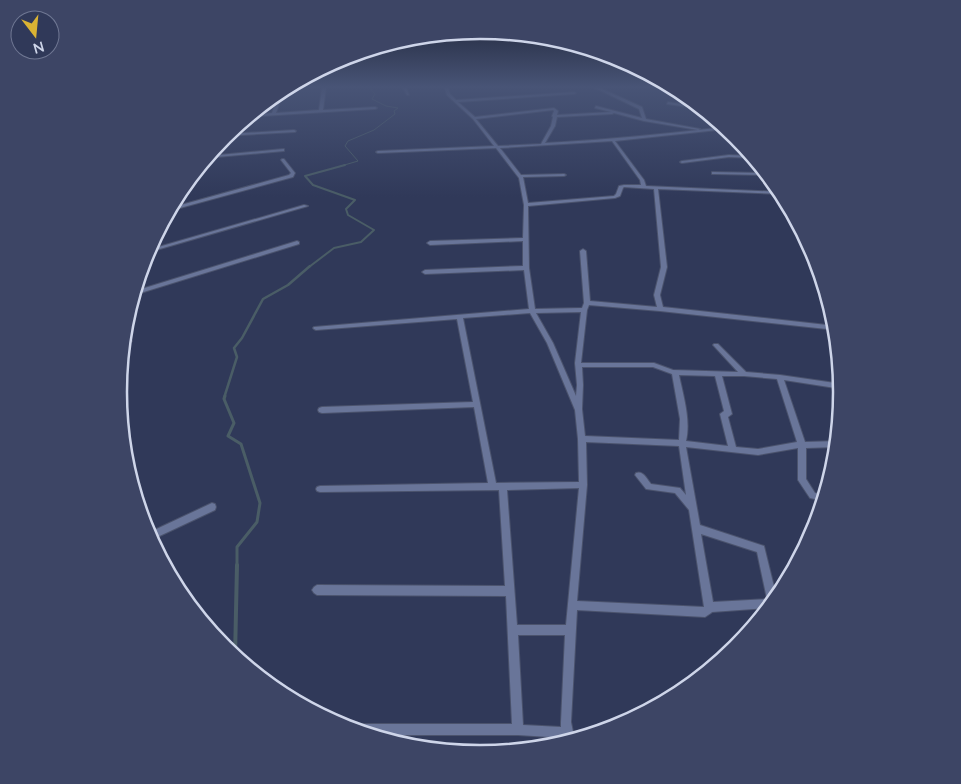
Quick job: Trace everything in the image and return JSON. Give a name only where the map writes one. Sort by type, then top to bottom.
[{"type":"street","points":[[478,124],[520,176],[526,205],[526,268],[532,311],[550,343],[578,409]]},
{"type":"street","points":[[542,145],[553,124]]},
{"type":"street","points":[[666,124],[706,130]]},
{"type":"street","points":[[378,152],[542,145],[716,129]]},
{"type":"street","points":[[239,134],[294,131]]},
{"type":"street","points":[[612,140],[642,180],[644,187]]},
{"type":"street","points":[[218,156],[283,150]]},
{"type":"street","points":[[682,162],[729,156],[744,157]]},
{"type":"street","points":[[180,207],[291,176],[293,173],[283,160]]},
{"type":"street","points":[[714,173],[758,174]]},
{"type":"street","points":[[520,176],[564,175]]},
{"type":"street","points":[[526,205],[615,197],[622,186],[772,193]]},
{"type":"street","points":[[656,187],[664,267],[657,296],[660,309]]},
{"type":"street","points":[[158,249],[306,206]]},
{"type":"street","points":[[430,243],[525,239]]},
{"type":"street","points":[[142,290],[297,243]]},
{"type":"street","points":[[569,734],[566,722],[570,630],[583,485],[582,439],[578,409],[579,365],[586,306],[583,251]]},
{"type":"street","points":[[425,272],[526,268]]},
{"type":"street","points":[[316,328],[460,318],[586,306],[660,309],[828,327]]},
{"type":"street","points":[[460,318],[477,404],[498,486],[514,630],[518,730]]},
{"type":"street","points":[[716,345],[744,374]]},
{"type":"street","points":[[579,365],[654,365],[676,372],[780,377],[834,386]]},
{"type":"street","points":[[572,605],[705,612],[708,610],[682,444],[684,439],[676,372]]},
{"type":"street","points":[[718,374],[728,414],[724,414],[734,449]]},
{"type":"street","points":[[780,377],[802,445],[802,480],[813,496],[818,497]]},
{"type":"street","points":[[322,410],[477,404]]},
{"type":"street","points":[[582,439],[682,444],[758,452],[802,445],[830,444]]},
{"type":"street","points":[[639,475],[649,487],[677,490],[693,509]]},
{"type":"street","points":[[320,489],[583,485]]},
{"type":"street","points":[[157,533],[212,507]]},
{"type":"street","points":[[696,528],[761,549],[771,593]]},
{"type":"street","points":[[317,590],[510,590]]},
{"type":"street","points":[[709,607],[763,604]]},
{"type":"street","points":[[514,630],[570,630]]},
{"type":"street","points":[[375,729],[518,730],[560,736]]},
{"type":"waterway","points":[[341,166],[358,161],[345,146],[348,141],[374,130],[382,124]]},
{"type":"waterway","points":[[309,267],[334,248],[361,242],[374,230],[348,215],[346,209],[355,200],[313,185],[305,176],[345,165]]},
{"type":"waterway","points":[[224,398],[237,357],[234,348],[242,338],[263,299],[288,285],[310,266]]},
{"type":"waterway","points":[[225,396],[224,399],[234,423],[228,436],[241,444],[260,503],[257,522],[237,547],[237,565]]},
{"type":"waterway","points":[[235,646],[237,565]]}]
